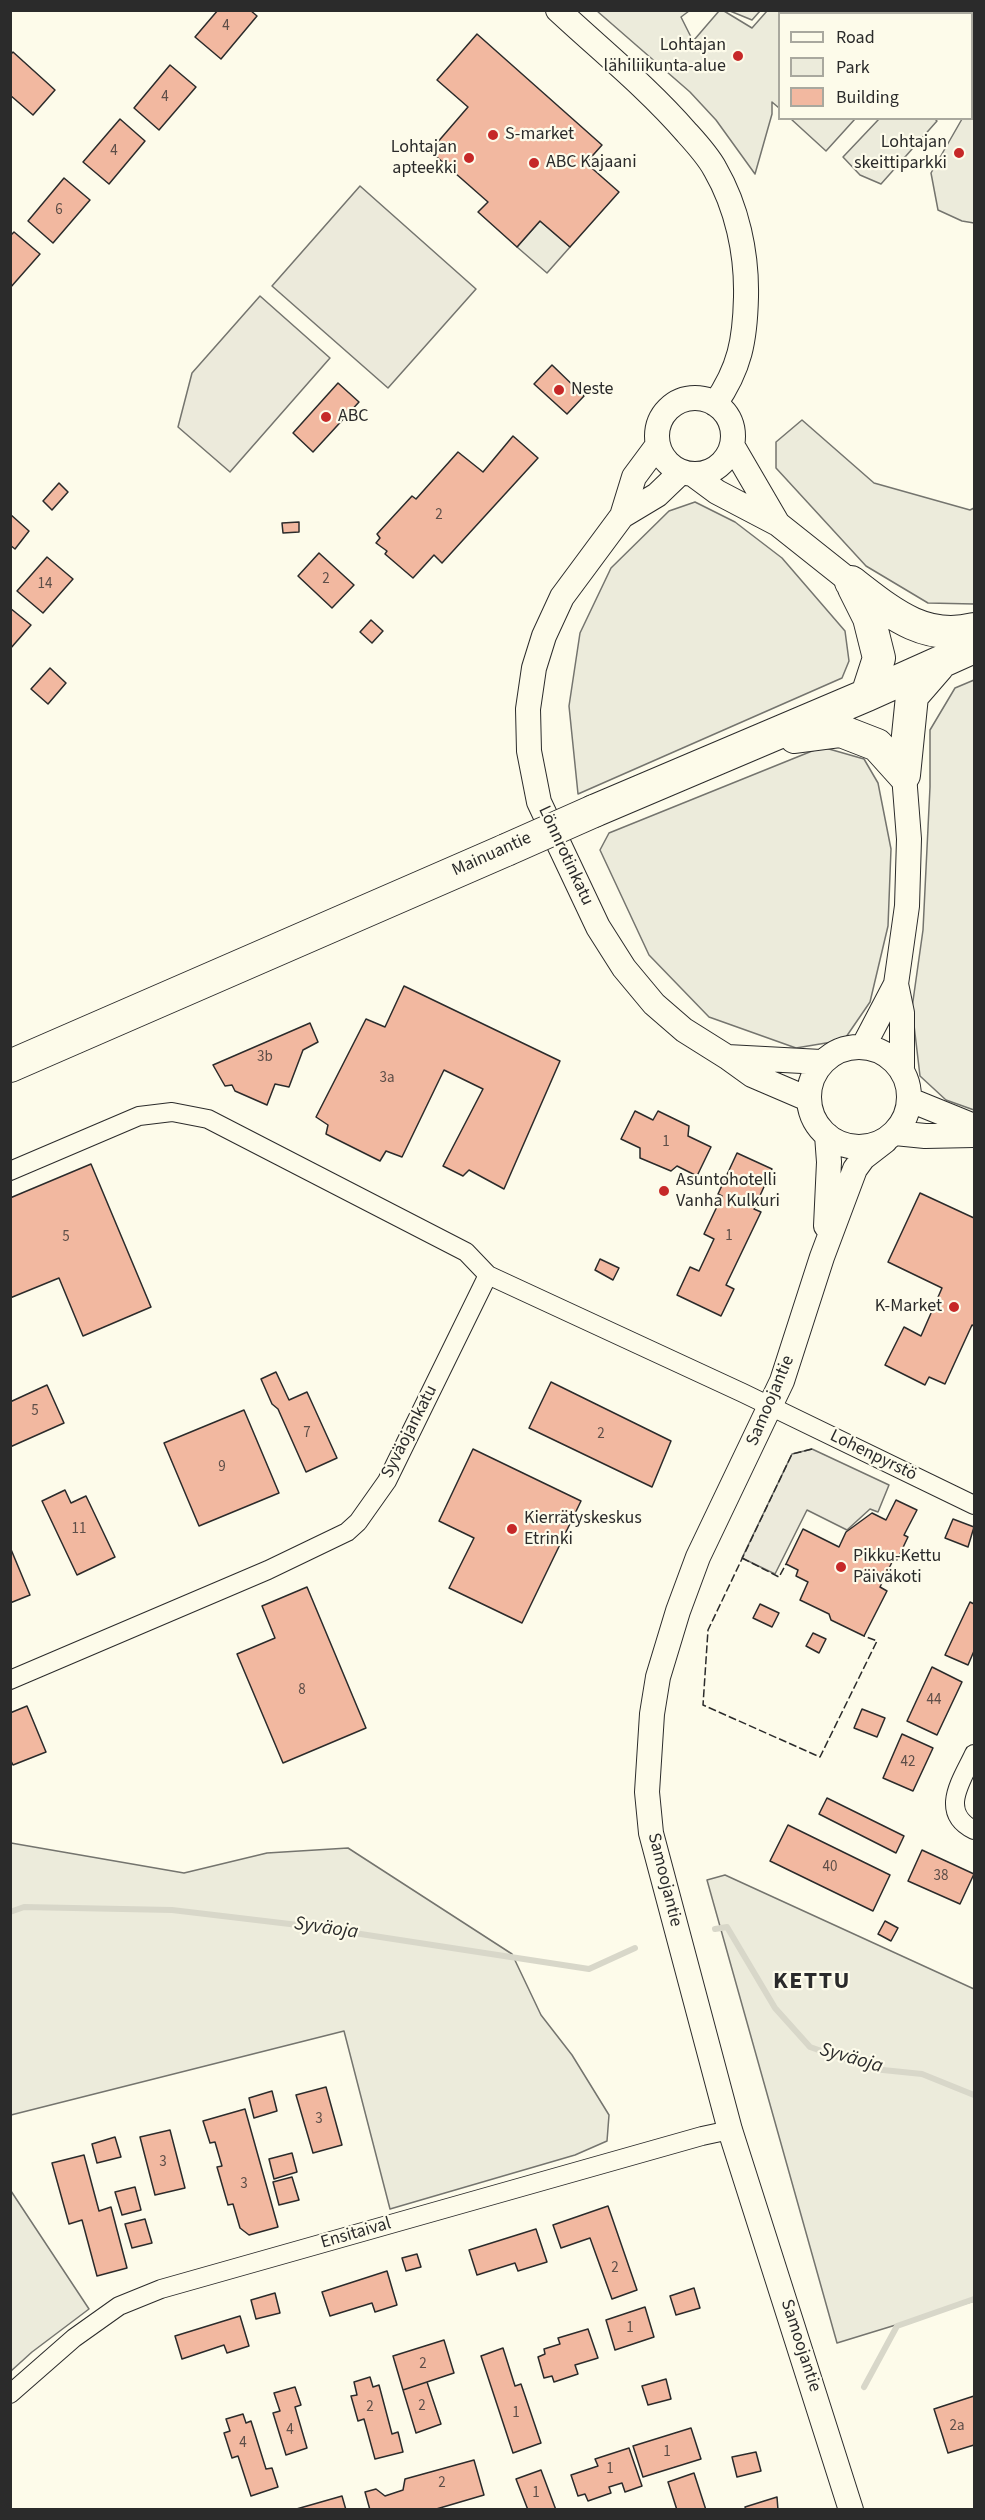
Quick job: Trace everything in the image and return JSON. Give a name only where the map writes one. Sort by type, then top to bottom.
[{"type":"highway","points":[[851,582],[902,620],[930,630],[975,629]]},
{"type":"highway","points":[[851,582],[869,618],[879,658],[867,695]]},
{"type":"highway","name":"Mainuantie","points":[[10,1066],[975,647]]},
{"type":"highway","points":[[904,775],[912,696],[942,662]]},
{"type":"highway","points":[[756,742],[841,731],[877,745],[904,775]]},
{"type":"street","points":[[558,10],[672,116],[715,168],[730,200],[740,234],[746,273],[746,314],[741,353],[730,382],[715,404]]},
{"type":"street","points":[[688,473],[716,468],[729,454],[732,445],[731,423],[724,412],[715,404],[696,398],[675,404],[665,412],[659,422],[657,446],[664,459],[717,492],[778,524],[851,582]]},
{"type":"street","points":[[732,445],[778,524]]},
{"type":"street","name":"Lönnrotinkatu","points":[[657,446],[634,477],[622,516],[562,597],[544,636],[534,668],[528,709],[529,751],[539,802],[598,927],[624,968],[654,1005],[684,1030],[752,1075],[808,1099]]},
{"type":"street","name":"Lönnrotinkatu","points":[[622,516],[688,473]]},
{"type":"street","points":[[863,1047],[896,984],[907,906],[909,839],[904,775]]},
{"type":"street","points":[[890,1137],[907,1114],[910,1100],[908,1079],[902,1067],[902,1013],[896,984]]},
{"type":"street","points":[[902,1067],[875,1049],[863,1047],[838,1051],[821,1062],[812,1079],[808,1099],[814,1119],[827,1135],[846,1146],[872,1146],[890,1137],[975,1135]]},
{"type":"street","name":"Lönnrotinkatu","points":[[727,1057],[821,1062]]},
{"type":"street","points":[[910,1100],[975,1126]]},
{"type":"street","points":[[10,1171],[139,1116],[172,1112],[208,1119],[466,1252],[488,1275],[770,1407]]},
{"type":"street","name":"Samoojantie","points":[[822,1257],[828,1208],[827,1135]]},
{"type":"street","name":"Samoojantie","points":[[851,2510],[730,2130],[651,1833],[647,1792],[648,1752],[658,1677],[678,1611],[698,1557],[782,1381],[822,1257],[855,1169],[863,1158],[890,1137]]},
{"type":"street","name":"Syväojankatu","points":[[10,1680],[268,1570],[347,1532],[358,1522],[387,1481],[488,1275]]},
{"type":"street","name":"Lohenpyrstö","points":[[770,1407],[975,1505]]},
{"type":"street","points":[[975,1755],[954,1796],[956,1813],[968,1827],[975,1830]]},
{"type":"street","name":"Ensitaival","points":[[10,2394],[74,2338],[118,2306],[161,2289],[730,2130]]},
{"type":"green space","points":[[597,11],[689,11],[681,17],[691,37],[688,47],[719,11],[724,11],[752,28],[767,11],[949,11],[778,12],[778,107],[772,102],[772,114],[755,174],[716,120],[690,92]]},
{"type":"green space","points":[[730,11],[760,11],[752,20]]},
{"type":"green space","name":"Lohtajan skeittiparkki","points":[[974,106],[974,223],[962,221],[938,210],[931,173],[961,120],[973,120]]},
{"type":"green space","points":[[792,120],[854,120],[826,151]]},
{"type":"green space","points":[[878,120],[937,121],[881,184],[860,175],[843,157]]},
{"type":"green space","points":[[540,221],[570,247],[547,273],[517,247]]},
{"type":"green space","points":[[802,420],[874,483],[970,510],[974,508],[974,604],[928,603],[866,566],[776,468],[776,442]]},
{"type":"green space","points":[[695,502],[735,522],[782,558],[845,631],[849,661],[842,678],[578,794],[569,706],[580,633],[611,568],[669,511]]},
{"type":"green space","points":[[974,680],[974,1110],[946,1100],[920,1076],[912,1008],[923,930],[930,787],[930,730],[955,688]]},
{"type":"green space","points":[[822,747],[864,759],[878,783],[891,849],[888,926],[870,1002],[844,1040],[796,1048],[709,1017],[649,955],[600,850],[609,833]]},
{"type":"green space","points":[[11,1843],[184,1873],[267,1853],[348,1848],[512,1954],[541,2015],[572,2055],[609,2115],[607,2141],[575,2155],[390,2209],[344,2031],[11,2115]]},
{"type":"green space","points":[[725,1875],[974,1989],[974,2301],[837,2343],[707,1880]]},
{"type":"green space","points":[[11,2191],[89,2309],[32,2352],[11,2371]]},
{"type":"shaded area","points":[[360,186],[476,289],[388,388],[272,286]]},
{"type":"shaded area","points":[[260,296],[330,358],[230,472],[178,427],[192,373]]},
{"type":"shaded area","points":[[812,1449],[889,1485],[878,1512],[870,1509],[847,1530],[807,1510],[775,1574],[742,1558],[792,1454]]},
{"type":"building","points":[[218,10],[250,10],[257,16],[221,59],[195,37]]},
{"type":"building","points":[[477,34],[602,145],[586,163],[619,192],[570,247],[540,221],[517,247],[478,212],[488,202],[430,151],[468,107],[437,80]]},
{"type":"building","points":[[13,52],[55,90],[33,115],[10,95],[10,55]]},
{"type":"building","points":[[170,65],[196,87],[159,130],[134,108]]},
{"type":"building","points":[[120,119],[145,141],[109,184],[83,162]]},
{"type":"building","points":[[64,178],[90,200],[53,243],[28,221]]},
{"type":"building","points":[[14,232],[40,254],[10,288],[10,236]]},
{"type":"building","name":"Neste","points":[[552,365],[584,396],[567,414],[534,384]]},
{"type":"building","name":"ABC","points":[[338,383],[359,402],[313,452],[293,433]]},
{"type":"building","points":[[513,436],[538,458],[442,563],[434,555],[413,578],[385,554],[387,551],[376,543],[380,538],[377,534],[412,496],[416,499],[458,452],[483,472]]},
{"type":"building","points":[[59,483],[68,492],[52,510],[43,501]]},
{"type":"building","points":[[10,514],[29,531],[15,549],[10,545]]},
{"type":"building","points":[[299,522],[299,532],[283,533],[282,523]]},
{"type":"building","points":[[319,553],[354,585],[332,608],[298,576]]},
{"type":"building","points":[[47,557],[73,579],[43,613],[17,591]]},
{"type":"building","points":[[10,608],[31,625],[10,649]]},
{"type":"building","points":[[371,620],[383,631],[372,643],[360,632]]},
{"type":"building","points":[[50,668],[66,683],[48,704],[31,689]]},
{"type":"building","points":[[404,986],[560,1061],[504,1189],[469,1170],[463,1176],[443,1166],[483,1089],[444,1070],[402,1157],[386,1151],[380,1161],[326,1134],[328,1125],[316,1117],[366,1019],[385,1027]]},
{"type":"building","points":[[310,1023],[318,1042],[303,1050],[289,1087],[275,1084],[267,1105],[235,1091],[232,1085],[225,1086],[213,1065]]},
{"type":"building","points":[[635,1111],[653,1120],[658,1111],[689,1126],[688,1136],[711,1147],[697,1176],[677,1166],[671,1171],[640,1158],[640,1148],[621,1139]]},
{"type":"building","points":[[737,1153],[772,1169],[754,1209],[761,1212],[726,1285],[734,1289],[721,1316],[677,1295],[690,1267],[699,1271],[714,1239],[704,1234],[722,1196],[718,1194]]},
{"type":"building","points":[[91,1164],[151,1307],[83,1336],[59,1278],[10,1298],[10,1198]]},
{"type":"building","name":"K-Market","points":[[920,1193],[974,1218],[974,1326],[972,1325],[945,1384],[929,1377],[925,1385],[885,1365],[904,1327],[921,1336],[942,1288],[888,1262]]},
{"type":"building","points":[[600,1259],[619,1268],[613,1280],[595,1270]]},
{"type":"building","points":[[276,1372],[289,1400],[307,1392],[337,1458],[306,1472],[278,1409],[272,1404],[261,1379]]},
{"type":"building","points":[[551,1382],[671,1441],[652,1487],[529,1428]]},
{"type":"building","points":[[47,1385],[64,1423],[10,1447],[10,1402]]},
{"type":"building","points":[[244,1410],[279,1493],[199,1526],[164,1443]]},
{"type":"building","name":"Kierrätyskeskus Etrinki","points":[[473,1449],[581,1501],[522,1623],[449,1588],[474,1538],[439,1521]]},
{"type":"building","points":[[65,1490],[71,1503],[86,1496],[115,1557],[77,1575],[42,1501]]},
{"type":"building","name":"Pikku-Kettu Päiväkoti","points":[[896,1500],[917,1510],[904,1535],[908,1537],[897,1560],[894,1558],[880,1587],[887,1591],[864,1636],[831,1620],[829,1614],[800,1600],[808,1582],[796,1576],[798,1570],[786,1564],[803,1529],[839,1547],[846,1532],[872,1513],[886,1520]]},
{"type":"building","points":[[953,1519],[974,1527],[968,1547],[945,1538]]},
{"type":"building","points":[[10,1547],[30,1595],[10,1603]]},
{"type":"building","points":[[307,1587],[366,1728],[283,1763],[237,1654],[275,1638],[262,1606]]},
{"type":"building","points":[[970,1602],[974,1604],[974,1651],[968,1665],[945,1655]]},
{"type":"building","points":[[760,1604],[779,1613],[772,1627],[753,1618]]},
{"type":"building","points":[[813,1633],[826,1639],[819,1653],[806,1646]]},
{"type":"building","points":[[932,1667],[962,1682],[937,1735],[907,1721]]},
{"type":"building","points":[[27,1706],[46,1752],[13,1765],[10,1759],[10,1713]]},
{"type":"building","points":[[862,1709],[885,1718],[877,1737],[854,1728]]},
{"type":"building","points":[[902,1734],[933,1748],[913,1791],[883,1778]]},
{"type":"building","points":[[827,1798],[904,1836],[896,1853],[819,1814]]},
{"type":"building","points":[[788,1825],[890,1875],[873,1911],[770,1861]]},
{"type":"building","points":[[922,1850],[974,1874],[960,1904],[908,1881]]},
{"type":"building","points":[[885,1921],[898,1928],[891,1941],[878,1934]]},
{"type":"building","points":[[326,2087],[342,2145],[313,2153],[296,2095]]},
{"type":"building","points":[[272,2091],[277,2111],[254,2118],[249,2098]]},
{"type":"building","points":[[245,2109],[278,2227],[249,2235],[240,2228],[233,2204],[228,2205],[217,2167],[222,2166],[215,2142],[210,2143],[203,2121]]},
{"type":"building","points":[[170,2130],[185,2188],[155,2195],[140,2137]]},
{"type":"building","points":[[115,2137],[121,2157],[97,2163],[92,2144]]},
{"type":"building","points":[[292,2153],[297,2172],[274,2179],[269,2159]]},
{"type":"building","points":[[84,2155],[99,2211],[111,2207],[127,2268],[97,2276],[82,2220],[69,2224],[52,2163]]},
{"type":"building","points":[[292,2177],[299,2200],[279,2205],[273,2182]]},
{"type":"building","points":[[135,2187],[141,2210],[122,2215],[115,2192]]},
{"type":"building","points":[[608,2206],[637,2290],[612,2299],[590,2238],[561,2248],[553,2225]]},
{"type":"building","points":[[145,2219],[152,2243],[132,2248],[125,2224]]},
{"type":"building","points":[[536,2229],[547,2262],[518,2271],[515,2263],[477,2275],[469,2250]]},
{"type":"building","points":[[417,2254],[421,2267],[406,2271],[402,2258]]},
{"type":"building","points":[[387,2271],[397,2305],[375,2312],[372,2303],[330,2316],[322,2292]]},
{"type":"building","points":[[694,2288],[700,2308],[676,2315],[670,2296]]},
{"type":"building","points":[[275,2293],[280,2313],[256,2319],[251,2300]]},
{"type":"building","points":[[645,2307],[654,2337],[615,2350],[606,2320]]},
{"type":"building","points":[[240,2316],[249,2346],[227,2353],[224,2345],[182,2359],[175,2336]]},
{"type":"building","points":[[588,2329],[598,2358],[575,2365],[578,2374],[554,2382],[552,2376],[544,2378],[538,2357],[545,2354],[544,2349],[560,2344],[558,2338]]},
{"type":"building","points":[[444,2340],[454,2373],[403,2390],[393,2356]]},
{"type":"building","points":[[503,2348],[515,2386],[521,2384],[541,2443],[513,2453],[481,2356]]},
{"type":"building","points":[[370,2377],[373,2387],[379,2385],[392,2434],[398,2432],[403,2452],[375,2459],[364,2419],[358,2421],[351,2396],[357,2395],[354,2382]]},
{"type":"building","points":[[666,2379],[671,2399],[648,2405],[642,2386]]},
{"type":"building","points":[[427,2382],[441,2424],[416,2433],[403,2390]]},
{"type":"building","points":[[295,2387],[301,2405],[295,2407],[307,2448],[286,2455],[273,2413],[280,2411],[274,2393]]},
{"type":"building","points":[[974,2396],[974,2445],[948,2453],[934,2409]]},
{"type":"building","points":[[243,2414],[246,2423],[251,2421],[266,2469],[272,2468],[278,2487],[251,2496],[238,2456],[232,2458],[224,2433],[230,2431],[226,2419]]},
{"type":"building","points":[[691,2428],[701,2459],[643,2477],[633,2446]]},
{"type":"building","points":[[629,2448],[642,2486],[625,2492],[622,2483],[609,2487],[611,2493],[588,2501],[585,2494],[578,2496],[571,2475],[598,2466],[595,2459]]},
{"type":"building","points":[[756,2452],[761,2471],[737,2477],[732,2457]]},
{"type":"building","points":[[474,2460],[484,2495],[433,2510],[370,2510],[365,2492],[376,2489],[385,2496],[403,2490],[405,2479]]},
{"type":"building","points":[[541,2470],[556,2510],[528,2510],[516,2479]]},
{"type":"building","points":[[694,2473],[706,2510],[677,2510],[668,2482]]},
{"type":"building","points":[[342,2496],[346,2510],[293,2510]]},
{"type":"building","points":[[777,2497],[778,2510],[746,2510],[745,2507]]},
{"type":"waterway","name":"Syväoja","points":[[10,1912],[24,1907],[172,1910],[315,1927],[589,1969],[635,1948]]},
{"type":"waterway","name":"Syväoja","points":[[715,1929],[727,1927],[775,2008],[810,2047],[873,2069],[922,2074],[974,2095]]},
{"type":"waterway","points":[[864,2387],[897,2326],[974,2299]]},
{"type":"fence","points":[[812,1449],[792,1454],[708,1630],[703,1705],[820,1757],[877,1641],[864,1636]]},
{"type":"fence","points":[[742,1558],[779,1577],[786,1564]]},
{"type":"place","name":"Lohtajan lähiliikunta-alue","points":[[738,56]]},
{"type":"place","name":"S-market","points":[[493,135]]},
{"type":"place","name":"Lohtajan skeittiparkki","points":[[959,153]]},
{"type":"place","name":"Lohtajan apteekki","points":[[469,158]]},
{"type":"place","name":"ABC Kajaani","points":[[534,163]]},
{"type":"place","name":"Neste","points":[[559,390]]},
{"type":"place","name":"ABC","points":[[326,417]]},
{"type":"place","name":"Asuntohotelli Vanha Kulkuri","points":[[664,1191]]},
{"type":"place","name":"K-Market","points":[[954,1307]]},
{"type":"place","name":"Kierrätyskeskus Etrinki","points":[[512,1529]]},
{"type":"place","name":"Pikku-Kettu Päiväkoti","points":[[841,1567]]},
{"type":"district","name":"KETTU","points":[[812,1983]]}]
